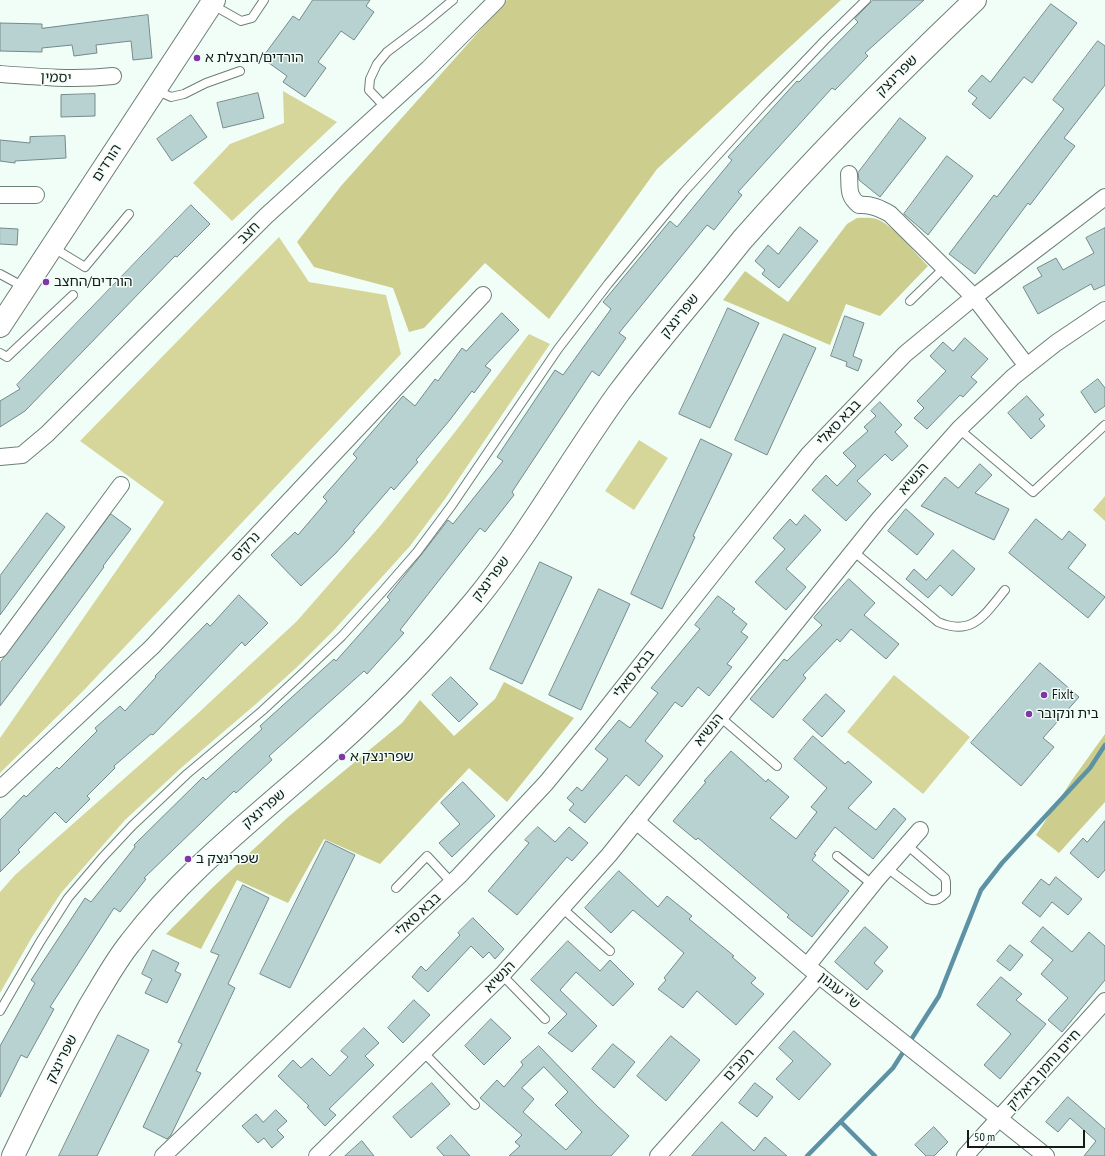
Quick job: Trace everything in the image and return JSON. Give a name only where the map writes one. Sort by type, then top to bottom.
[{"type":"street","name":"חצב","points":[[0,457],[22,455],[47,434],[266,216],[428,69],[497,0]]},
{"type":"street","name":"שפרינצק","points":[[13,1156],[68,1045],[104,981],[129,944],[186,879],[354,729],[396,688],[440,641],[476,599],[514,548],[619,394],[667,332],[742,241],[820,154],[878,94],[975,0]]},
{"type":"street","name":"הורדים","points":[[0,326],[213,2]]},
{"type":"street","name":"יסמין","points":[[0,74],[89,79],[113,76]]},
{"type":"street","points":[[849,174],[850,194],[853,200],[859,205],[866,204],[879,208],[890,214],[974,298],[1027,366]]},
{"type":"street","points":[[0,195],[36,195]]},
{"type":"street","name":"בבא סאלי","points":[[163,1156],[313,1012],[452,883],[546,783],[809,454],[905,354],[974,298],[1105,197]]},
{"type":"street","name":"נרקיס","points":[[0,790],[152,647],[483,295]]},
{"type":"street","name":"הנשיא","points":[[317,1156],[424,1053],[502,975],[609,855],[885,512],[959,429],[1013,377],[1056,343],[1105,310]]},
{"type":"street","points":[[0,648],[121,485]]},
{"type":"street","name":"ש\"י עגנון","points":[[636,822],[813,970],[1046,1156]]},
{"type":"street","name":"רמב\"ם","points":[[658,1156],[813,970],[873,885],[920,830]]},
{"type":"street","name":"חיים נחמן ביאליק","points":[[965,1156],[1105,1001]]},
{"type":"lane","points":[[213,2],[241,21],[252,18],[264,0]]},
{"type":"lane","points":[[386,108],[369,90],[370,79],[377,64],[387,52],[453,0]]},
{"type":"lane","points":[[0,1011],[40,942],[68,898],[137,821],[187,774],[262,711],[302,674],[342,636],[383,591],[426,540],[558,349],[613,278],[684,192],[765,103],[825,40],[866,0]]},
{"type":"lane","points":[[155,89],[171,97],[184,94],[206,83],[240,71]]},
{"type":"lane","points":[[51,247],[85,267],[128,214]]},
{"type":"lane","points":[[910,301],[944,268]]},
{"type":"lane","points":[[0,274],[25,288]]},
{"type":"lane","points":[[0,354],[7,357],[73,295]]},
{"type":"lane","points":[[959,429],[1033,492],[1105,425]]},
{"type":"lane","points":[[853,551],[938,622],[949,626],[966,626],[981,619],[1005,590]]},
{"type":"lane","points":[[720,717],[777,766]]},
{"type":"lane","points":[[887,868],[928,899],[933,901],[938,900],[946,893],[945,878],[907,845]]},
{"type":"lane","points":[[396,888],[426,856],[452,883]]},
{"type":"lane","points":[[836,856],[873,885]]},
{"type":"lane","points":[[562,908],[610,951]]},
{"type":"lane","points":[[502,975],[545,1019]]},
{"type":"lane","points":[[424,1053],[475,1105]]},
{"type":"green space","points":[[507,0],[841,0],[657,169],[549,319],[485,263],[424,328],[409,332],[393,288],[314,267],[297,242],[341,186]]},
{"type":"green space","points":[[283,91],[337,122],[232,221],[193,183],[230,144],[284,123]]},
{"type":"green space","points":[[857,218],[874,218],[886,224],[899,235],[928,266],[880,316],[846,304],[830,345],[723,300],[745,271],[788,302],[847,224]]},
{"type":"green space","points":[[279,237],[309,282],[386,295],[401,354],[84,690],[0,773],[0,738],[164,502],[80,441]]},
{"type":"green space","points":[[529,334],[550,344],[445,499],[410,546],[335,629],[296,668],[181,768],[125,820],[61,893],[32,937],[0,993],[0,892],[15,875],[195,716],[297,621],[380,526],[455,432]]},
{"type":"green space","points":[[639,440],[668,458],[634,510],[605,491]]},
{"type":"green space","points":[[1105,496],[1105,521],[1093,510]]},
{"type":"green space","points":[[894,675],[970,737],[923,794],[847,732]]},
{"type":"green space","points":[[504,682],[574,718],[507,802],[469,768],[380,864],[324,839],[288,903],[237,880],[201,949],[166,934],[212,888],[287,818],[402,723],[420,700],[454,736],[495,699]]},
{"type":"green space","points":[[1105,734],[1105,802],[1059,853],[1036,835],[1072,780]]},
{"type":"building","points":[[313,0],[370,0],[366,6],[374,12],[354,40],[341,31],[318,62],[326,68],[305,97],[283,82],[287,76],[262,58],[293,16],[299,20]]},
{"type":"building","points":[[873,0],[924,0],[865,53],[868,56],[835,90],[832,88],[738,192],[742,195],[714,230],[707,225],[619,333],[626,338],[599,376],[592,371],[512,492],[514,495],[485,532],[480,528],[400,630],[404,633],[367,674],[364,671],[269,756],[272,760],[236,793],[234,791],[144,878],[146,879],[120,912],[114,908],[50,1007],[54,1009],[27,1058],[21,1055],[0,1097],[0,1046],[35,983],[31,980],[85,898],[91,902],[135,847],[134,845],[203,777],[206,780],[262,729],[260,726],[334,659],[336,661],[390,600],[387,597],[448,520],[453,524],[503,461],[497,457],[555,370],[563,375],[611,309],[603,302],[670,221],[677,227],[732,160],[728,157],[797,81],[799,82],[858,22],[855,19]]},
{"type":"building","points":[[1051,4],[1077,23],[1032,83],[1024,77],[990,119],[972,104],[977,98],[968,91],[982,75],[990,82]]},
{"type":"building","points":[[148,15],[152,58],[133,60],[131,41],[96,45],[97,53],[74,56],[72,45],[42,48],[42,52],[0,51],[0,23],[42,24],[42,28]]},
{"type":"building","points":[[1098,41],[1105,46],[1105,85],[1064,138],[1075,146],[1030,205],[1028,203],[975,274],[949,254],[994,195],[997,197],[1064,109],[1053,100]]},
{"type":"building","points":[[258,93],[264,118],[223,128],[217,103]]},
{"type":"building","points":[[95,94],[95,116],[61,117],[61,95]]},
{"type":"building","points":[[191,115],[207,137],[172,161],[157,139]]},
{"type":"building","points":[[900,118],[926,138],[880,197],[859,180],[858,173]]},
{"type":"building","points":[[65,136],[66,158],[15,161],[15,163],[0,161],[0,140],[30,143],[30,137]]},
{"type":"building","points":[[947,156],[973,176],[928,235],[904,214]]},
{"type":"building","points":[[191,205],[210,224],[177,257],[175,256],[25,411],[0,427],[0,401],[20,389],[17,385]]},
{"type":"building","points":[[800,227],[818,241],[779,288],[762,274],[765,270],[755,261],[768,245],[778,254]]},
{"type":"building","points":[[0,228],[18,229],[17,245],[0,244]]},
{"type":"building","points":[[1105,228],[1105,285],[1094,290],[1091,284],[1038,314],[1023,287],[1042,276],[1037,268],[1056,258],[1063,270],[1094,253],[1086,238]]},
{"type":"building","points":[[728,308],[759,323],[710,428],[679,414]]},
{"type":"building","points":[[502,313],[519,330],[485,366],[491,370],[474,393],[472,391],[416,460],[418,462],[394,490],[391,487],[353,531],[355,532],[335,554],[301,586],[271,555],[295,532],[298,535],[327,501],[323,497],[357,458],[353,454],[403,396],[415,406],[435,379],[438,381],[462,348],[466,351]]},
{"type":"building","points":[[845,316],[864,323],[853,356],[862,360],[858,371],[846,366],[847,362],[831,356]]},
{"type":"building","points":[[784,334],[816,348],[767,455],[735,440]]},
{"type":"building","points":[[965,338],[988,359],[971,377],[977,382],[963,397],[960,395],[927,429],[914,418],[924,408],[917,401],[946,371],[930,356],[943,342],[953,351]]},
{"type":"building","points":[[1098,379],[1105,388],[1105,406],[1095,413],[1081,392]]},
{"type":"building","points":[[1027,396],[1044,415],[1039,419],[1045,426],[1031,439],[1008,413]]},
{"type":"building","points":[[880,402],[902,425],[895,432],[908,446],[892,461],[885,454],[857,481],[871,494],[846,521],[812,490],[826,475],[837,486],[856,466],[843,453],[868,431],[864,427],[876,416],[871,411]]},
{"type":"building","points":[[701,439],[732,454],[693,536],[695,537],[662,609],[631,594]]},
{"type":"building","points":[[980,464],[992,475],[975,493],[1009,509],[994,540],[921,506],[945,477],[958,488]]},
{"type":"building","points":[[906,509],[934,534],[917,555],[888,531]]},
{"type":"building","points":[[47,513],[65,527],[0,615],[0,576]]},
{"type":"building","points":[[111,514],[131,529],[0,706],[0,663]]},
{"type":"building","points":[[805,515],[821,530],[786,569],[806,587],[786,610],[755,582],[785,549],[773,538],[790,519],[796,525]]},
{"type":"building","points":[[1036,519],[1062,540],[1069,531],[1086,545],[1068,568],[1105,597],[1088,618],[1009,553]]},
{"type":"building","points":[[953,550],[975,569],[952,596],[940,585],[928,598],[906,579],[914,569],[926,580]]},
{"type":"building","points":[[540,562],[572,577],[522,684],[490,669]]},
{"type":"building","points":[[849,579],[875,603],[864,615],[899,644],[886,659],[851,629],[840,642],[837,639],[803,675],[806,678],[773,718],[750,699],[784,659],[787,661],[822,625],[814,618]]},
{"type":"building","points":[[599,589],[630,604],[581,710],[549,695]]},
{"type":"building","points":[[239,595],[268,623],[245,646],[242,642],[153,735],[151,734],[114,766],[115,768],[87,796],[90,799],[66,823],[55,812],[18,850],[20,852],[0,872],[0,820],[24,795],[26,797],[57,767],[59,769],[97,731],[95,728],[120,706],[125,711],[156,677],[155,676],[207,623],[210,626]]},
{"type":"building","points":[[718,596],[735,609],[732,612],[747,624],[741,632],[748,637],[727,664],[732,667],[709,696],[698,687],[682,707],[675,702],[645,741],[663,756],[639,786],[626,775],[585,823],[569,810],[574,804],[567,798],[577,787],[582,791],[608,759],[595,749],[619,720],[630,728],[658,693],[651,688],[700,629],[695,625]]},
{"type":"building","name":"בית ונקובר","points":[[1040,663],[1079,697],[1043,738],[1054,747],[1021,786],[971,743]]},
{"type":"building","points":[[451,677],[478,704],[459,722],[432,695]]},
{"type":"building","points":[[826,694],[845,711],[822,737],[803,720]]},
{"type":"building","points":[[813,736],[845,764],[848,761],[872,782],[848,808],[876,830],[894,808],[906,819],[873,859],[835,827],[814,854],[816,855],[812,860],[849,891],[812,937],[787,917],[789,915],[698,838],[696,840],[673,821],[706,782],[704,781],[731,751],[766,782],[768,779],[789,797],[770,818],[796,839],[817,812],[811,807],[827,788],[794,759]]},
{"type":"building","points":[[463,782],[495,816],[452,857],[439,843],[460,824],[441,803]]},
{"type":"building","points":[[1105,821],[1105,870],[1098,878],[1070,853],[1083,838],[1087,842]]},
{"type":"building","points":[[538,827],[555,842],[569,827],[588,843],[572,861],[567,857],[517,915],[488,891],[529,843],[525,840]]},
{"type":"building","points":[[326,841],[355,855],[290,988],[260,974]]},
{"type":"building","points":[[619,871],[658,907],[667,896],[692,916],[689,919],[734,956],[732,957],[756,978],[751,983],[764,994],[736,1025],[697,991],[683,1008],[658,989],[666,980],[664,978],[684,953],[633,910],[611,933],[585,908]]},
{"type":"building","points":[[1056,877],[1082,899],[1068,915],[1052,902],[1040,917],[1022,903],[1041,879],[1049,885]]},
{"type":"building","points":[[243,885],[269,898],[228,984],[235,988],[196,1071],[201,1073],[171,1135],[167,1139],[143,1127],[182,1044],[178,1042],[219,955],[211,952]]},
{"type":"building","points":[[473,918],[504,949],[495,959],[489,952],[483,958],[471,946],[428,992],[412,977],[421,966],[426,971],[460,935],[458,933]]},
{"type":"building","points":[[865,927],[888,947],[874,963],[883,971],[867,990],[835,962]]},
{"type":"building","points":[[1043,927],[1072,952],[1089,932],[1105,946],[1105,980],[1062,1032],[1048,1020],[1068,998],[1041,974],[1053,960],[1031,942]]},
{"type":"building","points":[[568,941],[600,971],[610,960],[634,984],[613,1006],[576,972],[560,990],[597,1026],[572,1052],[548,1033],[567,1014],[531,980]]},
{"type":"building","points":[[1010,945],[1023,955],[1010,971],[997,961]]},
{"type":"building","points":[[153,950],[179,963],[175,971],[181,974],[167,1003],[145,993],[152,979],[142,974]]},
{"type":"building","points":[[1001,977],[1022,994],[1016,1000],[1046,1024],[1000,1079],[984,1065],[1011,1034],[977,1005]]},
{"type":"building","points":[[414,1000],[430,1015],[403,1043],[388,1028]]},
{"type":"building","points":[[491,1019],[511,1038],[484,1065],[465,1046]]},
{"type":"building","points":[[364,1028],[379,1043],[365,1056],[374,1065],[329,1109],[336,1115],[325,1126],[307,1107],[309,1106],[278,1076],[293,1060],[301,1068],[312,1058],[330,1076],[348,1057],[341,1051]]},
{"type":"building","points":[[794,1031],[831,1064],[799,1100],[776,1079],[793,1061],[779,1048]]},
{"type":"building","points":[[118,1035],[149,1050],[97,1156],[59,1156]]},
{"type":"building","points":[[671,1036],[700,1060],[666,1101],[637,1076]]},
{"type":"building","points":[[613,1044],[635,1062],[614,1088],[592,1069]]},
{"type":"building","points":[[539,1046],[597,1106],[629,1136],[611,1156],[509,1156],[520,1146],[515,1142],[522,1135],[480,1098],[497,1080],[504,1087],[523,1065],[521,1062]],"holes":[[[544,1067],[568,1092],[555,1105],[582,1132],[566,1150],[523,1112],[534,1099],[522,1088]]]},
{"type":"building","points":[[432,1083],[450,1104],[411,1138],[393,1117]]},
{"type":"building","points":[[755,1083],[773,1097],[757,1117],[739,1103]]},
{"type":"building","points":[[1068,1097],[1105,1129],[1105,1156],[1084,1156],[1096,1141],[1070,1118],[1058,1132],[1046,1122]]},
{"type":"building","points":[[276,1110],[287,1121],[277,1130],[284,1137],[272,1148],[264,1138],[258,1143],[242,1126],[256,1114],[263,1122]]},
{"type":"building","points":[[722,1122],[754,1151],[765,1137],[787,1156],[692,1156]]},
{"type":"building","points":[[934,1127],[948,1142],[934,1156],[926,1156],[915,1145]]},
{"type":"building","points":[[451,1135],[470,1156],[444,1156],[437,1148]]},
{"type":"building","points":[[362,1141],[374,1156],[345,1156]]},
{"type":"waterway","points":[[807,1156],[893,1068],[939,996],[981,890],[1002,863],[1090,768],[1105,745]]},
{"type":"waterway","points":[[841,1122],[875,1156]]},
{"type":"place","name":"הורדים/חבצלת א","points":[[197,58]]},
{"type":"place","name":"הורדים/החצב","points":[[46,282]]},
{"type":"place","name":"FixIt","points":[[1044,695]]},
{"type":"place","name":"בית ונקובר","points":[[1029,714]]},
{"type":"place","name":"שפרינצק א","points":[[342,757]]},
{"type":"place","name":"שפרינצק ב","points":[[188,859]]}]
